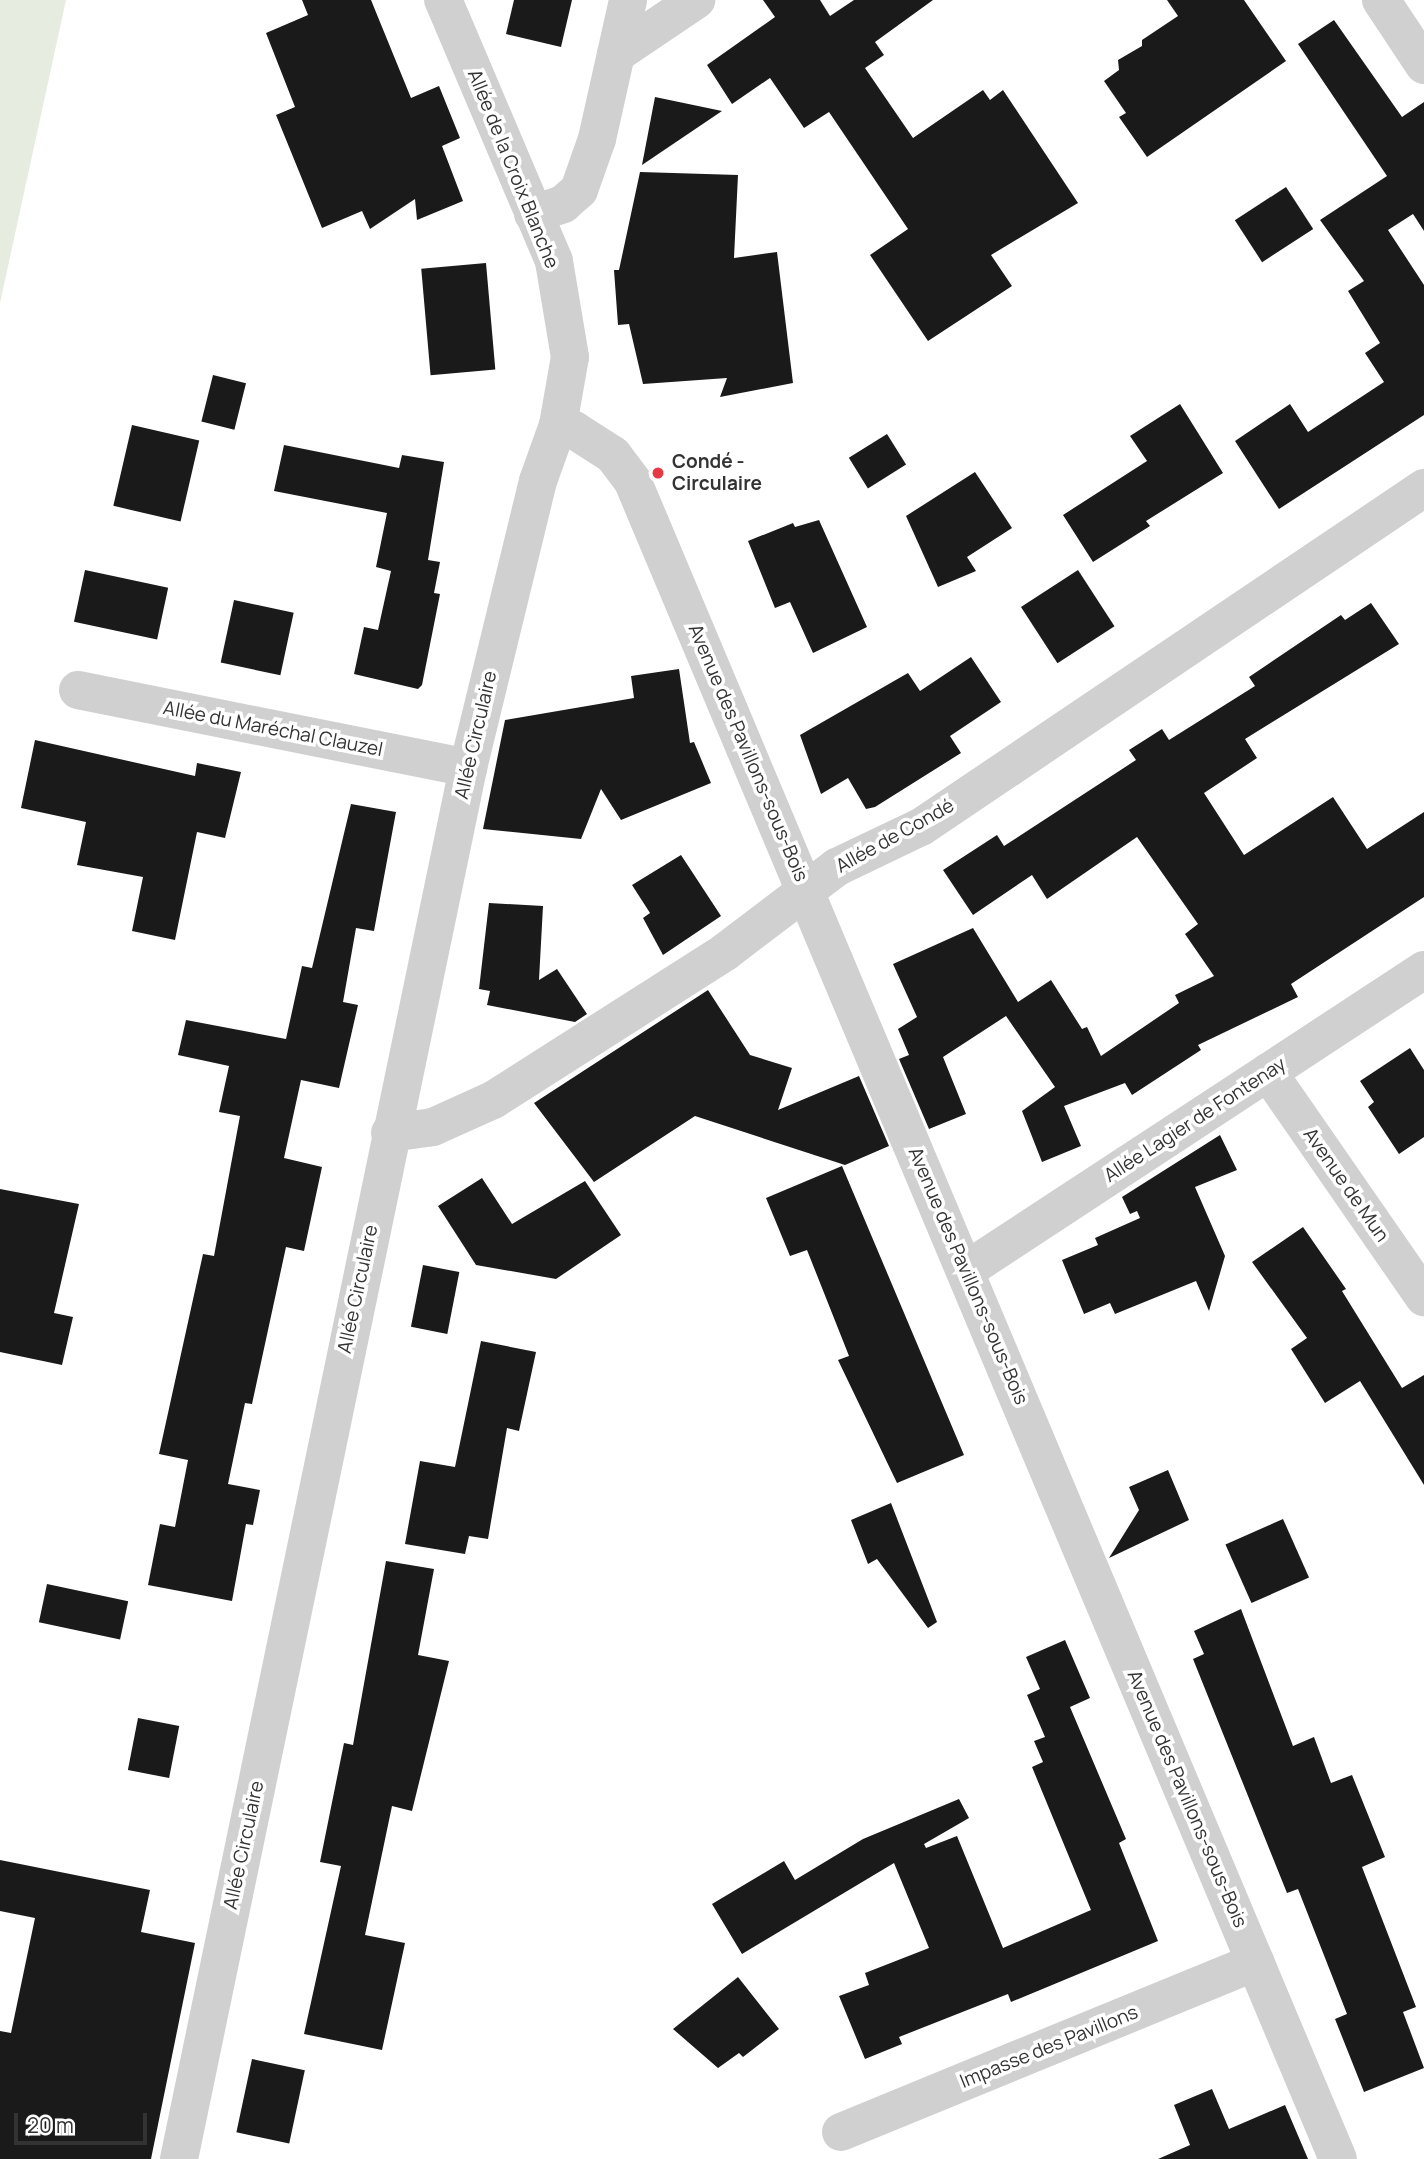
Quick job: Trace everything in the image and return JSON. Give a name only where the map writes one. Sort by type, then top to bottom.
[{"type":"street","name":"Allée de la Croix Blanche","points":[[443,0],[554,261],[570,357],[558,425]]},
{"type":"street","points":[[533,214],[563,204],[579,190],[597,139],[628,0]]},
{"type":"street","points":[[616,54],[696,0]]},
{"type":"street","points":[[1381,0],[1424,65]]},
{"type":"street","name":"Allée Circulaire","points":[[179,2159],[390,1133],[468,768],[538,481],[558,425]]},
{"type":"street","name":"Avenue des Pavillons-sous-Bois","points":[[558,425],[574,430],[613,456],[633,482],[1338,2159]]},
{"type":"street","name":"Allée de Condé","points":[[390,1133],[433,1127],[493,1100],[725,951],[837,867],[921,827],[1424,488]]},
{"type":"street","name":"Allée du Maréchal Clauzel","points":[[78,690],[468,768]]},
{"type":"street","name":"Allée Lagier de Fontenay","points":[[965,1271],[1424,970]]},
{"type":"street","name":"Avenue de Mun","points":[[1268,1072],[1424,1297]]},
{"type":"street","name":"Impasse des Pavillons","points":[[841,2132],[1256,1962]]},
{"type":"shaded area","points":[[0,0],[66,0],[0,303]]},
{"type":"building","points":[[302,0],[371,0],[411,98],[439,86],[460,138],[442,146],[463,201],[417,220],[415,199],[370,229],[362,211],[322,228],[276,115],[295,107],[266,33],[308,15]]},
{"type":"building","points":[[514,0],[572,0],[561,47],[506,34]]},
{"type":"building","points":[[763,0],[820,0],[830,16],[854,0],[933,0],[875,42],[884,55],[865,68],[913,138],[983,90],[990,100],[1003,90],[1078,203],[991,255],[1012,286],[928,341],[870,255],[908,229],[829,112],[804,128],[770,78],[732,104],[707,65],[775,17]]},
{"type":"building","points":[[1167,0],[1244,0],[1286,61],[1147,157],[1119,117],[1126,113],[1104,81],[1119,70],[1118,60],[1142,46],[1142,40],[1178,16]]},
{"type":"building","points":[[1334,20],[1402,117],[1424,102],[1424,231],[1413,214],[1388,230],[1424,285],[1424,415],[1279,509],[1235,441],[1290,404],[1308,432],[1384,382],[1365,353],[1380,343],[1348,291],[1364,281],[1320,220],[1387,176],[1298,44]]},
{"type":"building","points":[[655,97],[722,111],[642,165]]},
{"type":"building","points":[[640,172],[738,175],[734,258],[777,252],[793,383],[720,397],[727,378],[643,384],[629,324],[618,325],[614,270],[619,270]]},
{"type":"building","points":[[1286,187],[1313,229],[1262,262],[1235,220]]},
{"type":"building","points":[[486,263],[495,370],[431,375],[421,269]]},
{"type":"building","points":[[213,375],[246,383],[234,430],[201,422]]},
{"type":"building","points":[[1180,404],[1223,473],[1146,521],[1150,526],[1093,562],[1063,515],[1147,461],[1130,436]]},
{"type":"building","points":[[132,425],[199,441],[181,521],[113,506]]},
{"type":"building","points":[[887,434],[906,465],[868,488],[849,458]]},
{"type":"building","points":[[284,445],[399,468],[402,455],[444,462],[428,560],[440,562],[434,593],[440,594],[422,685],[418,689],[354,674],[364,627],[378,630],[391,571],[376,567],[387,513],[274,491]]},
{"type":"building","points":[[975,472],[1012,528],[967,557],[976,571],[938,587],[906,516]]},
{"type":"building","points":[[819,520],[867,627],[813,653],[790,602],[775,608],[748,541],[793,523],[795,527]]},
{"type":"building","points":[[85,570],[168,588],[157,640],[74,622]]},
{"type":"building","points":[[1078,570],[1114,626],[1057,663],[1021,607]]},
{"type":"building","points":[[234,600],[294,613],[280,675],[221,663]]},
{"type":"building","points":[[1371,603],[1399,644],[1245,739],[1257,758],[1204,793],[1244,855],[1333,797],[1367,849],[1424,812],[1424,897],[1291,984],[1298,997],[1198,1045],[1201,1050],[1132,1095],[1125,1083],[1064,1106],[1081,1146],[1042,1162],[1022,1111],[1055,1087],[1006,1016],[943,1057],[966,1114],[929,1129],[899,1059],[909,1055],[898,1029],[917,1017],[893,964],[973,928],[1018,1002],[1051,980],[1082,1029],[1087,1027],[1101,1056],[1179,1003],[1175,995],[1214,976],[1185,934],[1198,924],[1137,837],[1047,899],[1032,875],[973,915],[943,870],[997,835],[1004,846],[1136,760],[1129,750],[1162,729],[1169,740],[1255,686],[1249,677],[1341,615],[1345,620]]},
{"type":"building","points":[[971,657],[1001,702],[950,736],[961,753],[875,807],[866,809],[848,778],[821,794],[800,735],[908,673],[920,691]]},
{"type":"building","points":[[679,669],[690,743],[694,742],[711,783],[621,820],[601,789],[581,839],[483,829],[505,720],[634,698],[631,676]]},
{"type":"building","points":[[35,740],[195,776],[197,763],[241,772],[225,838],[197,832],[175,940],[132,931],[143,877],[77,865],[86,822],[21,808]]},
{"type":"building","points":[[351,804],[396,812],[374,931],[356,928],[343,1002],[358,1005],[339,1088],[301,1080],[284,1158],[322,1167],[304,1251],[286,1247],[252,1404],[245,1403],[228,1484],[260,1490],[253,1525],[246,1524],[232,1601],[148,1585],[160,1524],[175,1527],[188,1460],[159,1454],[203,1254],[214,1256],[240,1116],[219,1112],[229,1066],[178,1055],[186,1020],[286,1039],[302,966],[312,968]]},
{"type":"building","points":[[681,855],[721,916],[663,955],[643,918],[650,913],[632,885]]},
{"type":"building","points":[[489,903],[543,906],[539,980],[557,969],[587,1014],[575,1022],[487,1005],[490,991],[479,989]]},
{"type":"building","points":[[708,990],[750,1055],[792,1068],[778,1110],[859,1076],[889,1146],[845,1165],[695,1116],[594,1182],[534,1103]]},
{"type":"building","points":[[1410,1048],[1424,1070],[1424,1137],[1399,1154],[1368,1107],[1374,1102],[1360,1081]]},
{"type":"building","points":[[1220,1135],[1237,1170],[1195,1187],[1225,1256],[1209,1311],[1196,1281],[1115,1314],[1110,1303],[1084,1314],[1062,1260],[1098,1245],[1095,1238],[1140,1218],[1137,1211],[1130,1214],[1122,1197]]},
{"type":"building","points":[[842,1166],[964,1455],[897,1483],[838,1360],[849,1356],[807,1250],[790,1256],[766,1198]]},
{"type":"building","points":[[482,1178],[512,1224],[585,1181],[621,1235],[556,1279],[476,1265],[438,1206]]},
{"type":"building","points":[[0,1189],[79,1204],[54,1313],[73,1317],[62,1365],[0,1352]]},
{"type":"building","points":[[1303,1227],[1346,1289],[1342,1291],[1402,1388],[1424,1375],[1424,1485],[1360,1381],[1325,1403],[1291,1349],[1307,1338],[1252,1262]]},
{"type":"building","points":[[423,1265],[459,1272],[447,1334],[411,1327]]},
{"type":"building","points":[[481,1341],[536,1352],[519,1431],[507,1428],[488,1539],[469,1536],[465,1554],[405,1544],[420,1461],[455,1467]]},
{"type":"building","points":[[1168,1470],[1189,1520],[1109,1558],[1139,1510],[1129,1487]]},
{"type":"building","points":[[891,1503],[937,1622],[928,1628],[877,1559],[868,1564],[851,1520]]},
{"type":"building","points":[[1283,1519],[1309,1577],[1251,1603],[1225,1545]]},
{"type":"building","points":[[386,1561],[434,1569],[418,1655],[449,1661],[412,1811],[392,1806],[365,1935],[405,1943],[382,2050],[304,2034],[341,1866],[320,1862],[344,1743],[353,1745]]},
{"type":"building","points":[[47,1584],[128,1601],[120,1639],[39,1622]]},
{"type":"building","points":[[1241,1609],[1293,1746],[1314,1737],[1331,1783],[1352,1775],[1385,1857],[1362,1867],[1416,2007],[1403,2012],[1424,2068],[1364,2092],[1335,2019],[1347,2014],[1298,1889],[1287,1893],[1193,1659],[1204,1654],[1194,1631]]},
{"type":"building","points":[[1065,1640],[1090,1698],[1070,1707],[1126,1839],[1119,1843],[1158,1941],[1011,2002],[1008,1994],[899,2037],[902,2044],[865,2059],[839,1996],[869,1985],[865,1973],[929,1948],[894,1863],[742,1954],[712,1904],[784,1861],[795,1880],[863,1839],[959,1799],[969,1818],[924,1844],[926,1848],[957,1836],[1003,1948],[1091,1910],[1032,1767],[1043,1762],[1034,1741],[1045,1737],[1027,1695],[1040,1689],[1026,1657]]},
{"type":"building","points":[[138,1718],[179,1726],[169,1778],[128,1770]]},
{"type":"building","points":[[0,1860],[150,1890],[141,1932],[195,1943],[151,2159],[0,2159],[0,2031],[11,2033],[35,1918],[0,1911]]},
{"type":"building","points":[[738,1977],[779,2029],[743,2057],[739,2053],[718,2068],[673,2029]]},
{"type":"building","points":[[252,2059],[305,2070],[289,2144],[236,2132]]},
{"type":"building","points":[[1212,2089],[1229,2129],[1285,2105],[1308,2159],[1158,2159],[1190,2145],[1174,2105]]},
{"type":"place","name":"Condé - Circulaire","points":[[658,473]]}]
